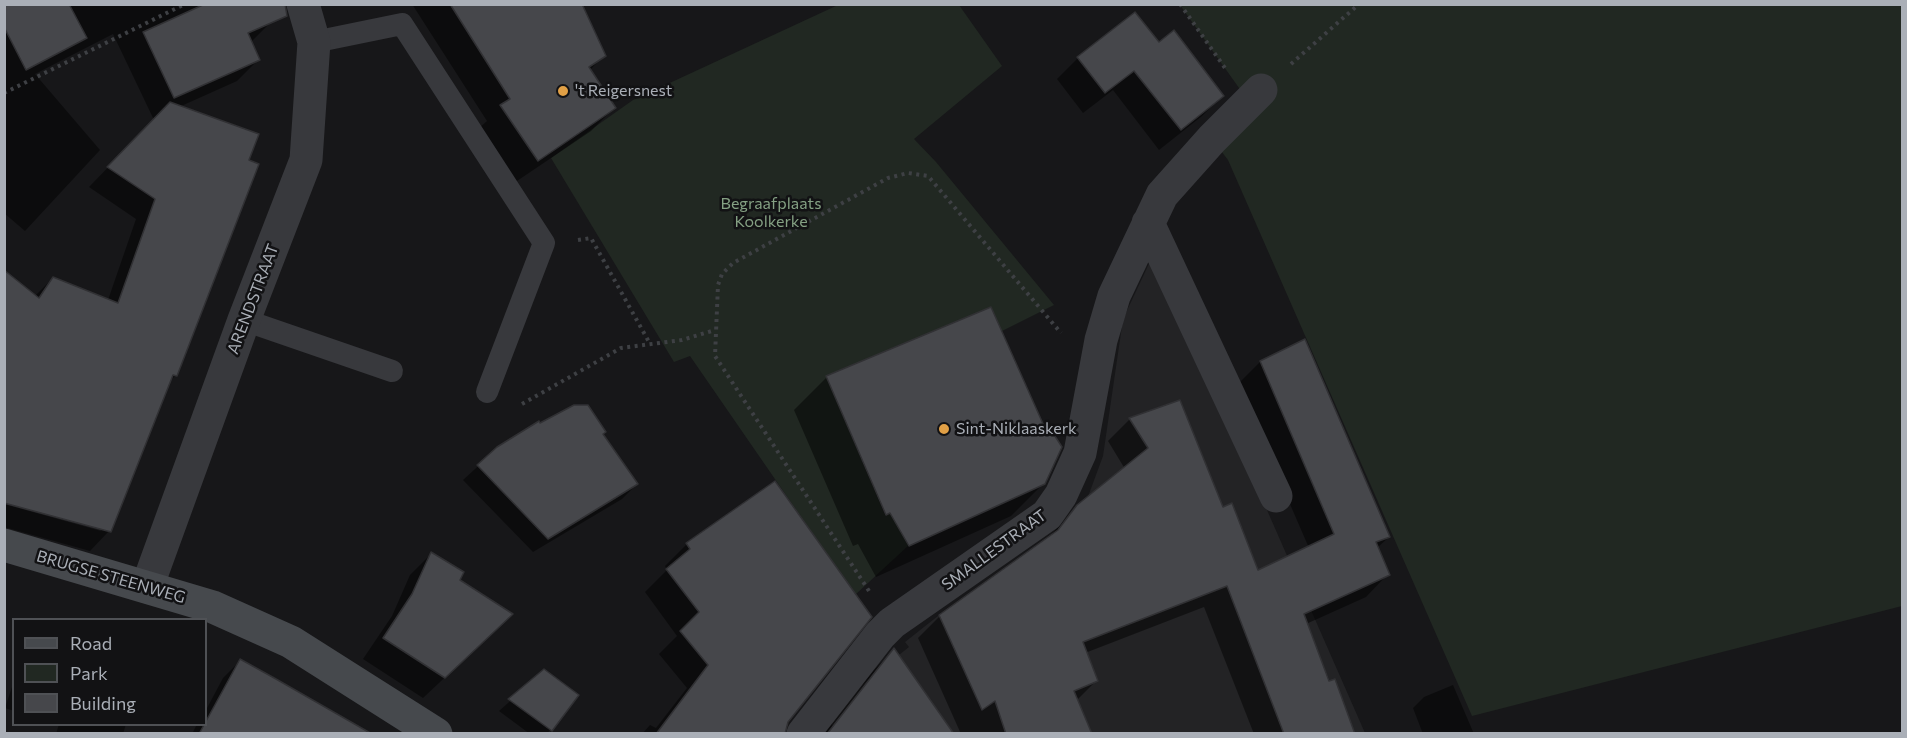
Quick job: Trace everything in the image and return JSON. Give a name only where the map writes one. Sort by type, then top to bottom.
[{"type":"main road","name":"BRUGSE STEENWEG","points":[[4,545],[213,607],[291,642],[436,734]]},
{"type":"street","name":"ARENDSTRAAT","points":[[147,587],[244,320],[306,160],[314,42],[303,4]]},
{"type":"street","name":"SMALLESTRAAT","points":[[803,734],[868,649],[892,623],[1047,515],[1061,495],[1080,453],[1094,372],[1114,297],[1148,223],[1162,195],[1212,139],[1255,97]]},
{"type":"street","points":[[1148,223],[1276,496]]},
{"type":"lane","points":[[314,42],[402,24],[544,243],[487,392]]},
{"type":"lane","points":[[244,320],[392,371]]},
{"type":"path","points":[[4,93],[185,4]]},
{"type":"path","points":[[1180,4],[1255,97],[1359,4]]},
{"type":"path","points":[[892,623],[715,356],[718,285],[722,274],[733,263],[888,178],[908,173],[928,176],[1094,372]]},
{"type":"path","points":[[544,243],[591,238],[649,342]]},
{"type":"path","points":[[487,392],[522,404],[621,348],[649,342],[682,340],[715,330]]},
{"type":"shaded area","points":[[1154,253],[1365,733],[842,734],[829,722],[866,681],[909,647],[905,642],[948,608],[952,613],[1055,539],[1086,502],[1103,456],[1123,319]]},
{"type":"green space","name":"Begraafplaats Koolkerke","points":[[838,5],[959,5],[1002,66],[914,139],[936,162],[1054,305],[998,333],[990,313],[993,311],[991,307],[826,376],[885,515],[890,513],[895,517],[908,546],[855,595],[690,356],[674,362],[551,158],[633,100]]},
{"type":"green space","points":[[1180,5],[1902,5],[1902,606],[1472,716],[1228,160],[1212,139],[1249,102]]},
{"type":"building","points":[[4,4],[69,4],[87,38],[26,70],[4,27]]},
{"type":"building","points":[[205,4],[285,4],[287,16],[248,33],[260,60],[174,98],[143,32]]},
{"type":"building","name":"'t Reigersnest","points":[[450,4],[582,4],[606,56],[589,67],[616,108],[538,161],[500,105],[510,99]]},
{"type":"building","points":[[1135,12],[1159,42],[1174,30],[1224,96],[1181,130],[1134,71],[1105,93],[1077,57]]},
{"type":"building","points":[[170,102],[259,134],[249,160],[259,164],[177,376],[173,375],[111,532],[4,503],[4,270],[39,298],[53,277],[118,303],[155,199],[107,167]]},
{"type":"building","name":"Sint-Niklaaskerk","points":[[991,307],[1048,435],[1053,433],[1062,447],[1045,484],[909,546],[890,513],[886,515],[826,376]]},
{"type":"building","points":[[1305,339],[1390,537],[1376,542],[1390,575],[1304,614],[1329,681],[1335,679],[1355,734],[1284,734],[1227,586],[1083,642],[1098,681],[1074,691],[1092,734],[1006,734],[995,701],[982,710],[939,615],[1058,530],[1077,505],[1148,448],[1129,418],[1180,400],[1223,507],[1232,503],[1258,570],[1334,534],[1260,361]]},
{"type":"building","points":[[574,405],[588,405],[606,432],[603,434],[638,484],[548,539],[477,465],[497,447],[539,421],[540,423]]},
{"type":"building","points":[[775,481],[872,617],[788,722],[785,734],[656,734],[708,665],[680,631],[699,612],[666,569],[690,549],[686,543]]},
{"type":"building","points":[[431,552],[464,572],[460,580],[513,614],[445,678],[383,638],[412,594]]},
{"type":"building","points":[[894,648],[954,734],[827,734]]},
{"type":"building","points":[[240,659],[372,734],[199,734],[203,726],[207,726],[207,719]]},
{"type":"building","points":[[544,669],[579,695],[552,731],[508,699]]},
{"type":"place","name":"'t Reigersnest","points":[[563,91]]},
{"type":"place","name":"Sint-Niklaaskerk","points":[[944,429]]}]
